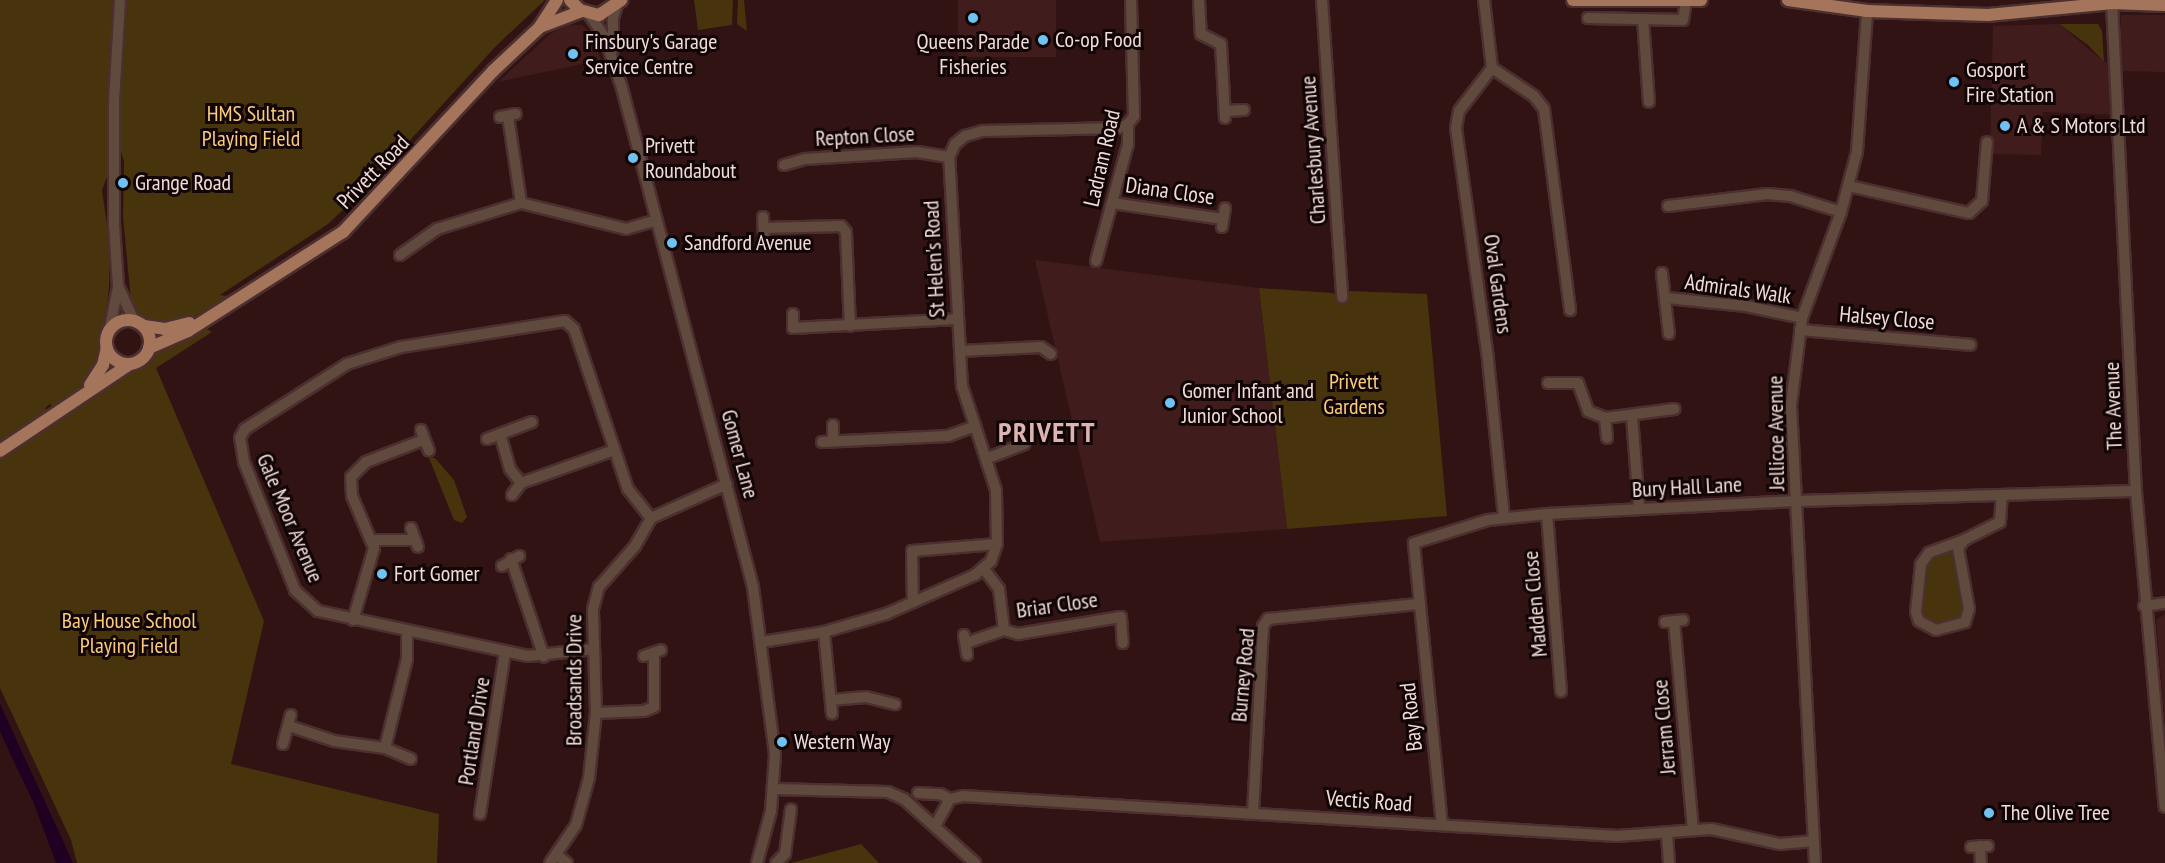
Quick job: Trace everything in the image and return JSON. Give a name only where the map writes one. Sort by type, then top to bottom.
[{"type":"main road","name":"Privett Road","points":[[149,348],[213,316],[343,232],[494,71],[539,28],[557,0]]},
{"type":"main road","points":[[570,0],[586,13],[609,12],[619,3]]},
{"type":"main road","points":[[1573,0],[1701,0]]},
{"type":"main road","points":[[1788,0],[1868,11],[1988,15],[2135,1],[2165,5]]},
{"type":"main road","name":"Privett Road","points":[[539,28],[586,13]]},
{"type":"main road","name":"Privett Road","points":[[139,323],[165,329],[213,316]]},
{"type":"main road","points":[[0,451],[68,407],[130,364],[144,357],[149,348],[149,334],[139,323],[123,320],[109,332],[107,348],[98,376],[68,407]]},
{"type":"main road","points":[[107,348],[116,360],[130,364]]},
{"type":"street","points":[[109,332],[118,286],[113,150],[120,0]]},
{"type":"street","name":"Ladram Road","points":[[1100,256],[1128,144],[1128,124],[1134,116],[1131,0]]},
{"type":"street","points":[[1199,0],[1201,34],[1221,44],[1225,114],[1244,110]]},
{"type":"street","name":"Charlesbury Avenue","points":[[1322,0],[1342,297]]},
{"type":"street","points":[[1484,0],[1492,68],[1534,96],[1544,109],[1570,310]]},
{"type":"street","points":[[1588,18],[1685,19],[1686,1]]},
{"type":"street","name":"Gomer Lane","points":[[619,3],[613,18],[614,61],[747,554],[762,642],[774,732],[774,789],[758,860]]},
{"type":"street","name":"The Avenue","points":[[2112,3],[2136,491],[2144,606],[2165,801]]},
{"type":"street","name":"Jellicoe Avenue","points":[[1815,863],[1791,405],[1803,318],[1849,186],[1862,110],[1868,11]]},
{"type":"street","name":"Gomer Lane","points":[[586,13],[614,61]]},
{"type":"street","points":[[1643,19],[1648,102]]},
{"type":"street","name":"Oval Gardens","points":[[1492,68],[1459,111],[1456,129],[1488,360],[1504,518]]},
{"type":"street","points":[[508,116],[521,203]]},
{"type":"street","points":[[949,157],[965,136],[983,131],[1119,128],[1128,124]]},
{"type":"street","points":[[1849,186],[1969,213],[1982,201],[1987,142]]},
{"type":"street","name":"Repton Close","points":[[784,165],[805,159],[917,152],[949,157]]},
{"type":"street","name":"St Helen's Road","points":[[949,157],[962,386],[988,458],[996,490],[997,544],[984,569]]},
{"type":"street","points":[[1668,206],[1767,194],[1790,196],[1841,212]]},
{"type":"street","name":"Diana Close","points":[[1112,202],[1223,218]]},
{"type":"street","points":[[400,255],[437,229],[521,203],[626,229],[657,220]]},
{"type":"street","points":[[764,227],[841,226],[846,232],[850,326]]},
{"type":"street","name":"Admirals Walk","points":[[1662,273],[1670,334]]},
{"type":"street","points":[[118,286],[139,323]]},
{"type":"street","name":"Admirals Walk","points":[[1667,298],[1746,306],[1803,318]]},
{"type":"street","points":[[793,314],[793,328],[957,319]]},
{"type":"street","name":"Gale Moor Avenue","points":[[594,649],[544,657],[506,653],[318,611],[295,590],[240,449],[245,429],[347,364],[401,347],[556,320],[574,329],[628,489],[651,518]]},
{"type":"street","name":"Halsey Close","points":[[1800,330],[1970,345]]},
{"type":"street","points":[[960,351],[1041,347],[1051,354]]},
{"type":"street","points":[[1548,383],[1578,382],[1588,411],[1605,418],[1674,410]]},
{"type":"street","points":[[1632,416],[1640,508]]},
{"type":"street","points":[[1605,418],[1607,438]]},
{"type":"street","points":[[487,439],[532,422]]},
{"type":"street","points":[[832,425],[827,442],[948,436],[975,426]]},
{"type":"street","points":[[500,434],[510,469],[521,483]]},
{"type":"street","points":[[354,620],[358,597],[374,557],[373,540],[352,496],[351,477],[366,462],[422,435],[429,451]]},
{"type":"street","points":[[988,458],[1024,444]]},
{"type":"street","points":[[512,495],[521,483],[614,450]]},
{"type":"street","points":[[651,518],[727,484]]},
{"type":"street","name":"Bury Hall Lane","points":[[1418,604],[1414,543],[1460,526],[1504,518],[1640,508],[1796,501],[2136,491]]},
{"type":"street","points":[[1964,540],[1958,548],[1969,609],[1965,622],[1936,630],[1919,621],[1916,612],[1921,564],[1929,553],[1964,540],[2000,522],[2002,495]]},
{"type":"street","name":"Madden Close","points":[[1547,514],[1561,691]]},
{"type":"street","name":"Broadsands Drive","points":[[553,859],[576,825],[585,800],[596,713],[594,603],[599,586],[635,546],[651,518]]},
{"type":"street","points":[[373,540],[416,543],[411,528]]},
{"type":"street","points":[[913,602],[909,561],[914,550],[997,544]]},
{"type":"street","points":[[511,560],[544,657]]},
{"type":"street","points":[[762,642],[824,633],[913,602],[984,569]]},
{"type":"street","name":"Briar Close","points":[[984,569],[999,589],[1004,630],[1018,634],[1121,617],[1123,643]]},
{"type":"street","points":[[2144,606],[2165,603]]},
{"type":"street","name":"Burney Road","points":[[1253,813],[1263,626],[1268,619],[1418,604]]},
{"type":"street","name":"Bay Road","points":[[1418,604],[1442,825]]},
{"type":"street","name":"Jerram Close","points":[[1674,621],[1693,830]]},
{"type":"street","points":[[967,655],[965,639],[1004,630]]},
{"type":"street","points":[[385,748],[407,659],[407,631]]},
{"type":"street","points":[[824,633],[831,714]]},
{"type":"street","name":"Portland Drive","points":[[480,814],[492,786],[506,653]]},
{"type":"street","points":[[596,713],[644,711],[654,707],[653,654]]},
{"type":"street","points":[[831,700],[866,697],[895,704]]},
{"type":"street","points":[[283,744],[290,721],[334,741],[385,748],[411,759]]},
{"type":"street","points":[[774,789],[888,792],[904,799],[975,863]]},
{"type":"street","name":"Vectis Road","points":[[918,793],[940,794],[950,799],[963,796],[1617,836],[1711,829],[1780,844],[1814,841]]},
{"type":"street","points":[[934,826],[950,799]]},
{"type":"street","points":[[758,860],[776,863],[785,854],[790,809]]},
{"type":"street","points":[[1667,834],[1669,863]]},
{"type":"street","points":[[1980,846],[1981,863]]},
{"type":"street","points":[[553,859],[567,863]]},
{"type":"shaded area","points":[[958,0],[1056,0],[1056,57],[958,57]]},
{"type":"shaded area","points":[[2121,15],[2165,15],[2165,72],[2120,71],[2122,115],[2043,112],[2041,155],[1990,154],[1993,26],[2059,24],[2104,62],[2120,62]]},
{"type":"shaded area","points":[[568,25],[582,25],[591,33],[601,60],[498,82],[550,34]]},
{"type":"shaded area","name":"Gomer Infant and Junior School","points":[[1035,260],[1259,288],[1287,529],[1100,542]]},
{"type":"shaded area","points":[[2165,614],[2165,723],[2156,620]]},
{"type":"shaded area","points":[[0,704],[73,863],[56,863],[34,804],[0,732]]},
{"type":"green space","points":[[0,0],[114,0],[107,177],[102,190],[110,246],[109,289],[99,359],[90,378],[73,394],[54,409],[50,404],[45,408],[49,413],[0,444]]},
{"type":"green space","name":"HMS Sultan Playing Field","points":[[125,0],[545,0],[496,46],[370,184],[328,224],[220,295],[229,296],[188,320],[168,325],[143,322],[132,311],[123,217],[124,161],[118,142]]},
{"type":"green space","points":[[694,0],[733,0],[732,25],[698,30]]},
{"type":"green space","points":[[738,0],[744,0],[747,31],[737,24]]},
{"type":"green space","points":[[2059,24],[2098,24],[2102,31],[2104,62],[2088,45]]},
{"type":"green space","name":"Privett Gardens","points":[[1259,288],[1333,293],[1342,299],[1349,291],[1427,294],[1447,516],[1287,529]]},
{"type":"green space","name":"Bay House School Playing Field","points":[[205,328],[212,332],[156,368],[264,621],[231,764],[439,814],[437,863],[77,863],[71,840],[0,688],[0,459],[121,377],[146,365],[153,355]]},
{"type":"green space","points":[[429,458],[435,458],[454,480],[467,517],[462,523],[454,520]]},
{"type":"green space","points":[[1954,549],[1965,608],[1962,619],[1935,626],[1924,620],[1918,611],[1923,566],[1930,556]]},
{"type":"green space","points":[[861,844],[879,863],[791,863]]},
{"type":"place","name":"Queens Parade Fisheries","points":[[973,18]]},
{"type":"place","name":"Co-op Food","points":[[1043,40]]},
{"type":"place","name":"Finsbury's Garage Service Centre","points":[[573,54]]},
{"type":"place","name":"Gosport Fire Station","points":[[1954,82]]},
{"type":"place","name":"A & S Motors Ltd","points":[[2005,126]]},
{"type":"place","name":"Privett Roundabout","points":[[633,158]]},
{"type":"place","name":"Grange Road","points":[[123,183]]},
{"type":"place","name":"Sandford Avenue","points":[[672,243]]},
{"type":"place","name":"Gomer Infant and Junior School","points":[[1170,403]]},
{"type":"place","name":"Fort Gomer","points":[[382,574]]},
{"type":"place","name":"Western Way","points":[[782,742]]},
{"type":"place","name":"The Olive Tree","points":[[1989,813]]},
{"type":"district","name":"PRIVETT","points":[[1047,432]]}]
